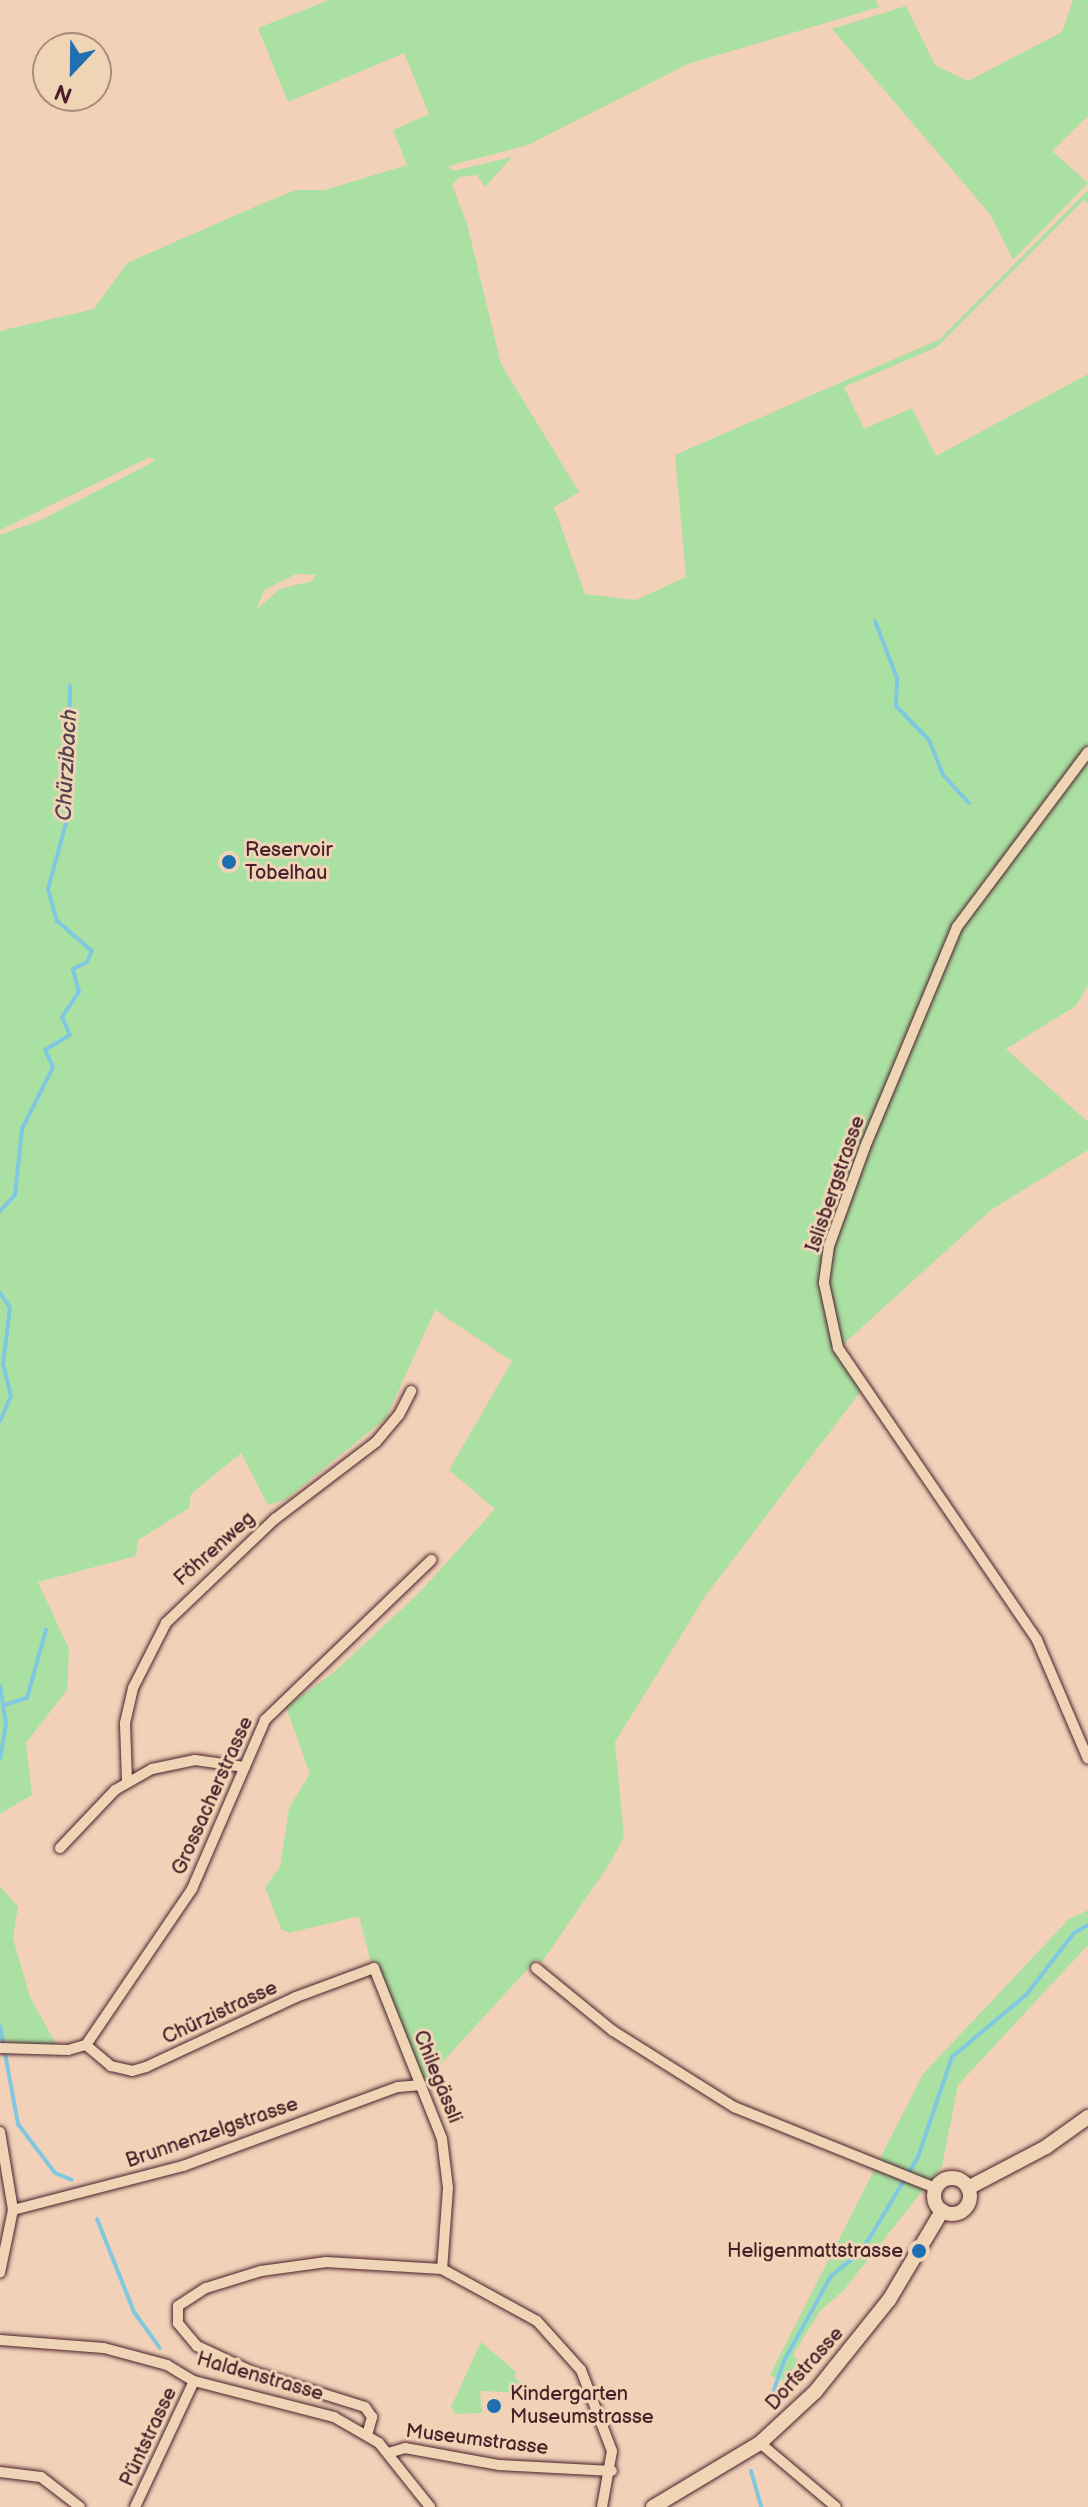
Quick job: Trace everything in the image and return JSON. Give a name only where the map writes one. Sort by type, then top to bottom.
[{"type":"street","name":"Islisbergstrasse","points":[[1088,752],[957,927],[844,1203],[829,1246],[824,1283],[838,1348],[1037,1640],[1088,1759]]},
{"type":"street","name":"Föhrenweg","points":[[127,1781],[125,1723],[133,1688],[166,1623],[275,1519],[376,1442],[399,1415],[411,1391]]},
{"type":"street","name":"Grossacherstrasse","points":[[86,2045],[192,1889],[265,1720],[431,1560]]},
{"type":"street","points":[[60,1848],[99,1803],[127,1781],[152,1769],[195,1760],[245,1767]]},
{"type":"street","name":"Chürzistrasse","points":[[86,2045],[111,2066],[132,2071],[296,1997],[374,1968]]},
{"type":"street","name":"Chilegässli","points":[[374,1968],[442,2139],[445,2163],[442,2269]]},
{"type":"street","points":[[536,1968],[613,2031],[734,2107],[936,2188]]},
{"type":"street","points":[[4,2047],[48,2051],[86,2045]]},
{"type":"street","name":"Brunnenzelgstrasse","points":[[13,2210],[183,2166],[398,2087],[421,2085]]},
{"type":"street","points":[[968,2188],[1046,2147],[1088,2117]]},
{"type":"street","points":[[0,2132],[13,2210],[0,2273]]},
{"type":"street","points":[[936,2188],[954,2178],[968,2188]]},
{"type":"street","points":[[936,2188],[935,2204],[942,2211],[964,2210],[968,2188]]},
{"type":"street","name":"Dorfstrasse","points":[[655,2506],[760,2443],[848,2354],[889,2300],[942,2211]]},
{"type":"street","points":[[367,2435],[372,2417],[365,2407],[253,2372],[197,2346],[178,2323],[178,2306],[206,2288],[274,2269],[359,2262],[442,2269],[488,2290],[555,2339],[594,2396],[610,2442],[612,2471],[602,2507]]},
{"type":"street","name":"Haldenstrasse","points":[[0,2340],[104,2348],[167,2365],[194,2381],[334,2417],[367,2435],[388,2453],[430,2507]]},
{"type":"street","name":"Püntstrasse","points":[[135,2507],[194,2381]]},
{"type":"street","points":[[760,2443],[836,2507]]},
{"type":"street","name":"Museumstrasse","points":[[388,2453],[405,2448],[499,2465],[612,2471]]},
{"type":"street","points":[[0,2472],[41,2477],[80,2507]]},
{"type":"green space","points":[[329,0],[876,0],[879,7],[688,64],[528,145],[448,166],[453,171],[512,157],[485,187],[477,175],[460,177],[452,185],[467,224],[501,364],[579,492],[554,507],[585,594],[636,600],[686,577],[675,455],[940,339],[1088,190],[1088,205],[1084,200],[937,347],[844,387],[864,429],[912,408],[936,456],[1088,374],[1088,985],[1076,1006],[1006,1049],[1088,1122],[1088,1150],[991,1210],[839,1348],[864,1387],[706,1595],[615,1742],[624,1837],[610,1863],[542,1962],[536,1960],[426,2080],[413,2076],[376,1983],[359,1916],[289,1933],[281,1929],[265,1887],[280,1867],[289,1808],[310,1774],[286,1707],[333,1673],[419,1593],[495,1509],[449,1470],[512,1361],[435,1310],[386,1418],[285,1500],[268,1505],[241,1453],[191,1494],[189,1508],[138,1540],[136,1556],[38,1582],[69,1649],[67,1690],[26,1743],[32,1795],[0,1814],[0,535],[41,520],[155,461],[150,457],[0,530],[0,331],[94,309],[127,263],[261,204],[296,190],[325,190],[407,165],[393,130],[429,114],[404,53],[288,102],[258,28]],"holes":[[[296,574],[316,575],[312,581],[280,589],[257,609],[264,590]]]},
{"type":"green space","points":[[1073,0],[1088,0],[1088,116],[1052,151],[1088,183],[1013,260],[990,214],[832,29],[906,6],[935,65],[968,81],[1062,32]]},
{"type":"green space","points":[[0,1886],[18,1907],[13,1938],[30,1997],[56,2044],[29,2047],[0,2040]]},
{"type":"green space","points":[[1088,1910],[1088,1945],[958,2085],[942,2166],[844,2290],[820,2311],[793,2355],[798,2360],[785,2382],[770,2375],[923,2074],[1069,1919]]},
{"type":"green space","points":[[481,2342],[516,2372],[514,2376],[530,2393],[480,2391],[482,2413],[456,2414],[451,2407]]},
{"type":"waterway","points":[[875,621],[897,678],[896,706],[929,740],[943,775],[969,803]]},
{"type":"waterway","name":"Chürzibach","points":[[0,1211],[15,1195],[22,1129],[53,1067],[45,1050],[70,1035],[62,1017],[79,992],[73,969],[87,962],[92,951],[57,921],[48,889],[68,816],[70,686]]},
{"type":"waterway","name":"Chürzibach","points":[[0,1293],[10,1308],[3,1364],[11,1396],[0,1421]]},
{"type":"waterway","points":[[4,1705],[27,1698],[46,1630]]},
{"type":"waterway","name":"Chürzibach","points":[[0,1686],[6,1723],[0,1759]]},
{"type":"waterway","points":[[770,2401],[784,2361],[831,2276],[861,2252],[918,2157],[952,2057],[1026,1995],[1074,1933],[1088,1925]]},
{"type":"waterway","name":"Chürzibach","points":[[0,2026],[18,2124],[55,2173],[72,2180]]},
{"type":"waterway","name":"Chürzibach","points":[[97,2219],[134,2312],[160,2348]]},
{"type":"waterway","points":[[751,2471],[761,2507]]},
{"type":"place","name":"Reservoir Tobelhau","points":[[229,862]]},
{"type":"place","name":"Heligenmattstrasse","points":[[919,2251]]},
{"type":"place","name":"Kindergarten Museumstrasse","points":[[494,2406]]}]
